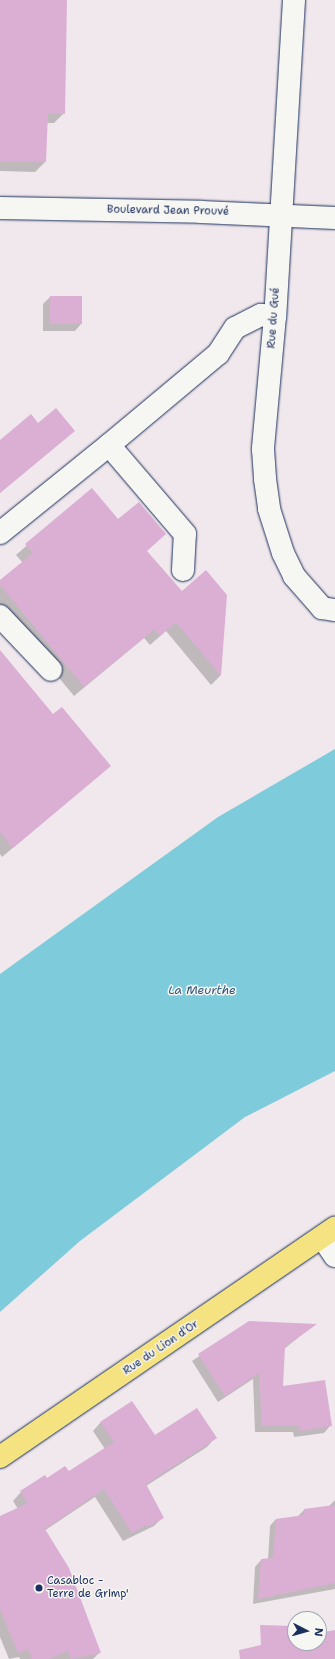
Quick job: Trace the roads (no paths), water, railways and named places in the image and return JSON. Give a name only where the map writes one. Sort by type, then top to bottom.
[{"type":"main road","name":"Rue du Lion d'Or","points":[[0,1457],[328,1233]]},
{"type":"street","name":"Rue du Gué","points":[[294,0],[275,316],[263,449],[269,509],[283,553],[294,576],[322,608],[335,610]]},
{"type":"street","name":"Boulevard Jean Prouvé","points":[[0,208],[280,215],[335,218]]},
{"type":"street","points":[[0,533],[218,354],[234,328],[261,315],[275,316]]},
{"type":"street","points":[[109,445],[185,534],[183,570]]},
{"type":"street","points":[[0,616],[50,670]]},
{"type":"street","points":[[328,1233],[335,1256]]},
{"type":"water","name":"La Meurthe","points":[[335,749],[335,1071],[245,1117],[80,1241],[0,1312],[0,974],[218,817]]},
{"type":"place","name":"Casabloc - Terre de Grimp'","points":[[39,1588]]}]
